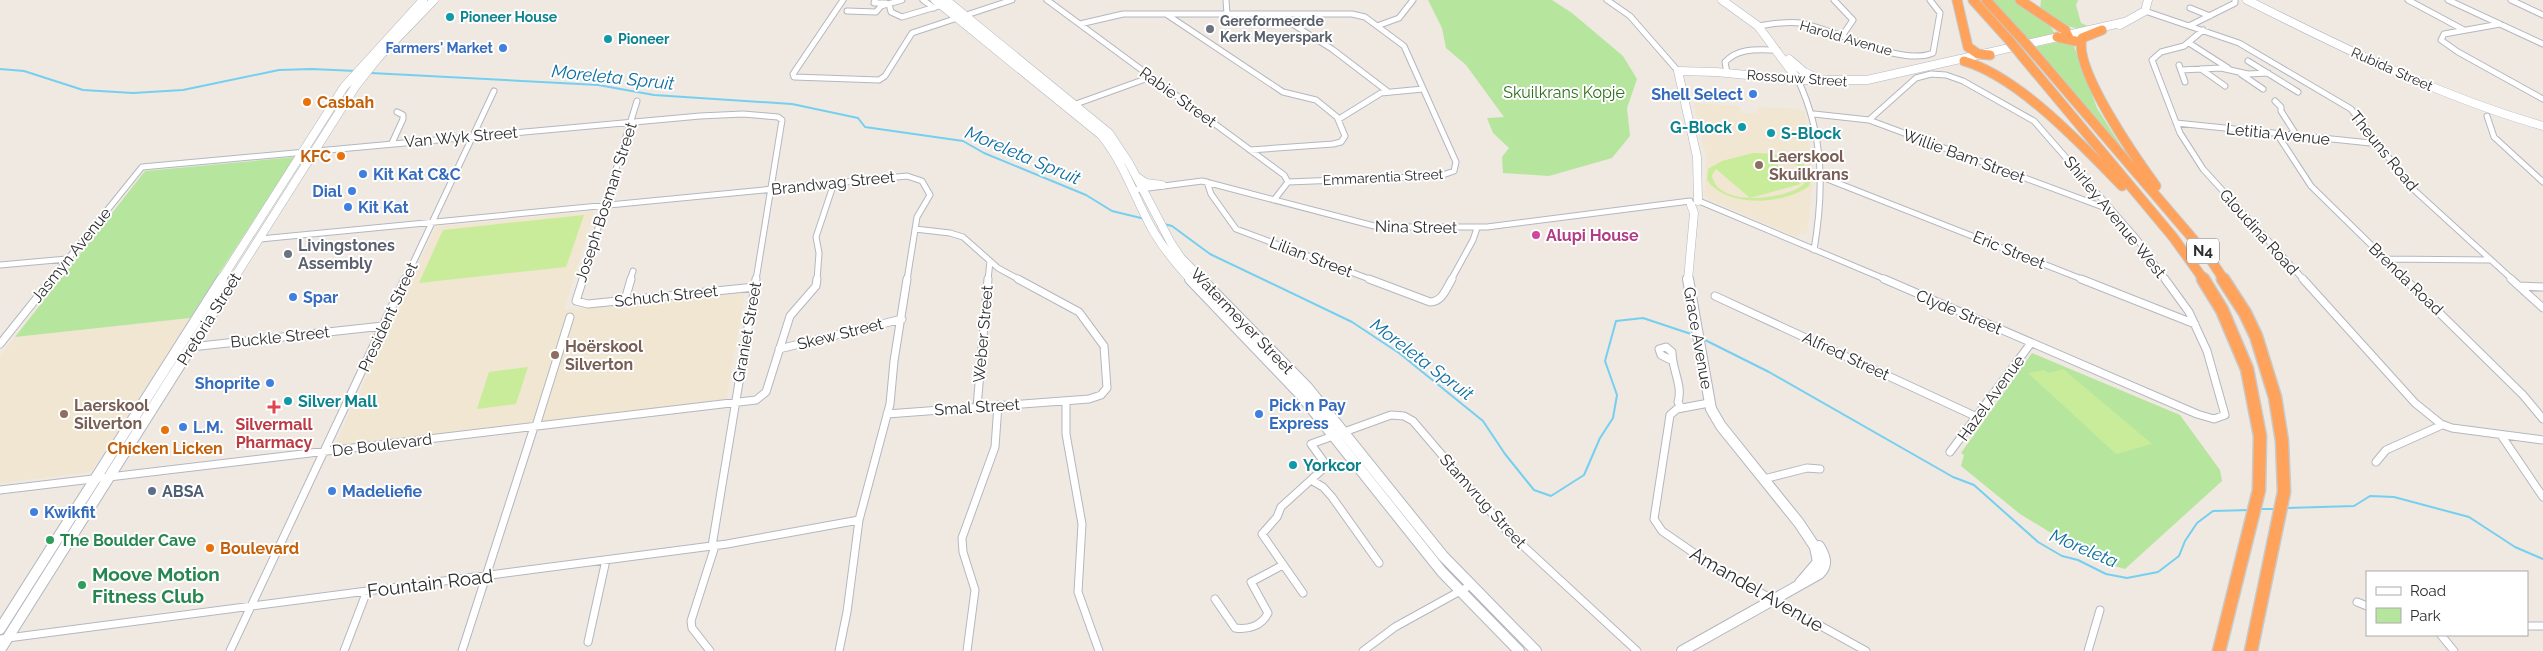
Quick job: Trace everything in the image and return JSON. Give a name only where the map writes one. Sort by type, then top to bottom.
[{"type":"highway","points":[[1957,0],[1963,19],[1968,47],[1967,54],[1963,59],[1975,62],[1989,69]]},
{"type":"highway","name":"N4","points":[[1973,0],[2009,40],[2173,237],[2222,310],[2247,369],[2260,436],[2259,490],[2219,651]]},
{"type":"highway","name":"N4","points":[[1986,0],[2034,53],[2211,260],[2245,312],[2263,357],[2275,397],[2281,433],[2284,492],[2251,651]]},
{"type":"highway","points":[[2020,0],[2068,34],[2081,48],[2100,99],[2116,128],[2211,260]]},
{"type":"highway","points":[[2081,48],[2082,38],[2102,30]]},
{"type":"highway","points":[[2057,37],[2080,32]]},
{"type":"highway","points":[[1968,47],[1978,55],[1989,69],[2066,132],[2173,237]]},
{"type":"highway","points":[[1978,55],[1990,55]]},
{"type":"main road","name":"Pretoria Street","points":[[0,628],[98,478],[186,334],[344,87],[368,58],[423,0]]},
{"type":"main road","name":"Pretoria Street","points":[[0,650],[4,639],[110,477],[355,87],[378,58],[434,0]]},
{"type":"main road","name":"Watermeyer Street","points":[[935,0],[944,3],[1076,104],[1109,133],[1123,151],[1136,175],[1143,210],[1171,259],[1339,433],[1443,556],[1536,651]]},
{"type":"main road","points":[[1722,0],[1758,26],[1798,80]]},
{"type":"main road","points":[[1990,55],[2068,34],[2102,30],[2125,22],[2144,11],[2148,0]]},
{"type":"main road","name":"Rubida Street","points":[[2247,0],[2381,66],[2486,108],[2543,126]]},
{"type":"main road","name":"Watermeyer Street","points":[[961,16],[1101,135],[1117,155],[1138,189],[1146,197],[1162,230],[1181,258],[1307,387],[1395,514],[1460,591],[1520,651]]},
{"type":"main road","points":[[2080,32],[2125,22]]},
{"type":"main road","name":"Rossouw Street","points":[[1678,70],[1727,72],[1798,80],[1868,80],[2057,37]]},
{"type":"main road","points":[[1777,50],[1804,72],[1826,81]]},
{"type":"main road","name":"Grace Avenue","points":[[1678,70],[1698,157],[1688,284],[1709,404],[1721,426],[1825,556],[1826,567],[1770,600]]},
{"type":"main road","points":[[1136,175],[1146,183],[1163,185]]},
{"type":"main road","points":[[1146,197],[1163,185]]},
{"type":"main road","points":[[186,334],[199,326],[232,275],[241,269]]},
{"type":"main road","points":[[1682,651],[1770,600]]},
{"type":"street","points":[[843,0],[793,77],[879,80],[885,76],[910,34],[1012,0]]},
{"type":"street","points":[[875,0],[874,2],[881,3],[902,0]]},
{"type":"street","points":[[923,0],[934,8]]},
{"type":"street","name":"Rabie Street","points":[[1047,0],[1284,175],[1288,182]]},
{"type":"street","points":[[1226,0],[1227,14]]},
{"type":"street","points":[[1377,26],[1399,18],[1413,0]]},
{"type":"street","name":"Grace Avenue","points":[[1607,0],[1630,16],[1678,70]]},
{"type":"street","points":[[1834,0],[1854,20],[1842,36]]},
{"type":"street","name":"Harold Avenue","points":[[1758,26],[1796,23],[1908,56],[1923,57],[1933,53],[1940,13],[1930,0]]},
{"type":"street","points":[[2190,26],[2235,3],[2235,0]]},
{"type":"street","points":[[2408,0],[2464,30]]},
{"type":"street","points":[[2448,0],[2543,44]]},
{"type":"street","points":[[2512,0],[2543,15]]},
{"type":"street","points":[[890,2],[892,12],[900,17],[934,8],[944,3]]},
{"type":"street","points":[[847,11],[876,12],[881,6],[890,2]]},
{"type":"street","points":[[2190,8],[2210,16]]},
{"type":"street","name":"Theuns Road","points":[[2144,11],[2244,45],[2346,105],[2354,111],[2412,188],[2543,308]]},
{"type":"street","name":"Emmarentia Street","points":[[1080,24],[1116,14],[1356,14],[1366,17],[1404,46],[1456,162],[1454,171],[1440,176],[1288,182]]},
{"type":"street","points":[[1166,14],[1279,89],[1314,99],[1339,119],[1345,136],[1338,143],[1250,150]]},
{"type":"street","points":[[1277,14],[1332,49],[1388,92]]},
{"type":"street","points":[[2500,24],[2444,34],[2441,40],[2458,52],[2543,99]]},
{"type":"street","name":"Gloudina Road","points":[[2203,30],[2190,43],[2162,52],[2152,60],[2176,123],[2195,158],[2407,395],[2442,425]]},
{"type":"street","points":[[2190,43],[2230,69],[2248,74],[2268,73]]},
{"type":"street","points":[[1727,72],[1726,62],[1733,54],[1745,51],[1777,50]]},
{"type":"street","points":[[2248,61],[2298,92]]},
{"type":"street","points":[[2185,82],[2180,68],[2230,69]]},
{"type":"street","points":[[2201,69],[2225,86]]},
{"type":"street","points":[[2238,72],[2263,89]]},
{"type":"street","name":"Shirley Avenue West","points":[[1869,120],[1916,78],[1931,74],[1950,76],[1980,90],[2034,121],[2146,250],[2195,324],[2216,376],[2226,412],[2220,418],[2206,418]]},
{"type":"street","points":[[1076,104],[1151,77]]},
{"type":"street","points":[[1798,80],[1814,114],[1822,177],[1814,250]]},
{"type":"street","points":[[1339,119],[1376,95],[1423,89]]},
{"type":"street","name":"President Street","points":[[230,651],[494,91]]},
{"type":"street","name":"Joseph Bosman Street","points":[[577,302],[575,300],[577,293],[637,101]]},
{"type":"street","points":[[2275,101],[2281,107],[2280,110],[2297,136]]},
{"type":"street","points":[[392,143],[403,120],[400,113],[397,112]]},
{"type":"street","name":"Van Wyk Street","points":[[142,167],[726,114],[767,115],[780,118]]},
{"type":"street","name":"Willie Bam Street","points":[[1814,114],[1869,120],[2112,210]]},
{"type":"street","points":[[2487,116],[2494,137],[2543,182]]},
{"type":"street","name":"Graniet Street","points":[[710,651],[694,632],[692,621],[714,546],[735,403],[782,123],[780,118]]},
{"type":"street","name":"Letitia Avenue","points":[[2176,123],[2380,144]]},
{"type":"street","name":"Brenda Road","points":[[2277,134],[2311,186],[2522,395],[2543,419]]},
{"type":"street","name":"Jasmyn Avenue","points":[[0,344],[142,167]]},
{"type":"street","name":"Brandwag Street","points":[[260,239],[908,176],[918,178],[925,183],[930,195],[918,214],[915,229],[887,414],[859,520],[850,593],[839,651]]},
{"type":"street","name":"Eric Street","points":[[1822,177],[2195,324]]},
{"type":"street","name":"Nina Street","points":[[1138,189],[1194,181],[1207,182],[1372,227],[1477,228],[1675,204],[1694,204]]},
{"type":"street","name":"Lilian Street","points":[[1207,182],[1211,194],[1236,229],[1423,299],[1438,301],[1471,244],[1477,228]]},
{"type":"street","points":[[1274,200],[1288,182]]},
{"type":"street","points":[[779,349],[790,314],[816,286],[819,253],[816,237],[834,183]]},
{"type":"street","name":"Clyde Street","points":[[1694,204],[1712,206],[2206,418]]},
{"type":"street","points":[[915,229],[960,235],[990,261]]},
{"type":"street","points":[[0,265],[67,259]]},
{"type":"street","points":[[2386,259],[2490,260]]},
{"type":"street","name":"Smal Street","points":[[887,414],[1095,398],[1106,391],[1107,360],[1102,342],[1076,310],[1004,271],[990,261]]},
{"type":"street","name":"Weber Street","points":[[977,407],[990,261]]},
{"type":"street","points":[[625,300],[633,271]]},
{"type":"street","points":[[2519,286],[2543,287]]},
{"type":"street","name":"Schuch Street","points":[[577,302],[588,304],[755,287]]},
{"type":"street","name":"Alfred Street","points":[[1716,296],[1976,417]]},
{"type":"street","points":[[462,651],[570,317]]},
{"type":"street","name":"Skew Street","points":[[779,349],[902,319]]},
{"type":"street","name":"Buckle Street","points":[[177,349],[384,326]]},
{"type":"street","name":"Hazel Avenue","points":[[1950,452],[2031,343]]},
{"type":"street","name":"De Boulevard","points":[[0,490],[754,401],[763,397],[766,392],[779,349]]},
{"type":"street","points":[[1672,360],[1672,367],[1680,391],[1678,402],[1681,408],[1709,404]]},
{"type":"street","points":[[1066,400],[1066,434],[1082,524],[1078,592],[1099,651]]},
{"type":"street","points":[[967,651],[975,590],[974,580],[962,551],[962,538],[995,447],[998,405]]},
{"type":"street","name":"Amandel Avenue","points":[[1681,408],[1672,411],[1669,419],[1654,519],[1657,528],[1770,600],[1866,651]]},
{"type":"street","name":"Stamvrug Street","points":[[1311,480],[1325,465],[1311,444],[1391,415],[1402,415],[1411,419],[1506,530],[1637,651]]},
{"type":"street","points":[[2376,462],[2386,450],[2442,425],[2462,430],[2543,440]]},
{"type":"street","points":[[2501,435],[2543,497]]},
{"type":"street","points":[[1764,479],[1806,468],[1820,469]]},
{"type":"street","points":[[1303,593],[1262,532],[1277,517],[1280,507],[1311,480],[1323,487],[1336,501],[1379,563]]},
{"type":"street","name":"Fountain Road","points":[[4,639],[714,546],[859,520]]},
{"type":"street","points":[[588,642],[606,560]]},
{"type":"street","points":[[1215,599],[1235,628],[1244,629],[1260,622],[1268,613],[1251,582],[1283,565]]},
{"type":"street","points":[[1363,651],[1384,634],[1472,585]]},
{"type":"street","points":[[344,651],[367,591]]},
{"type":"street","points":[[2357,602],[2366,606]]},
{"type":"street","points":[[2088,651],[2100,610]]},
{"type":"street","points":[[2528,626],[2543,626]]},
{"type":"street","points":[[2442,636],[2454,651]]},
{"type":"shaded area","name":"Laerskool Skuilkrans","points":[[1694,103],[1739,106],[1742,113],[1758,114],[1757,107],[1799,109],[1805,112],[1813,180],[1807,234],[1800,233],[1797,237],[1710,200],[1704,195],[1707,160]]},
{"type":"shaded area","name":"Hoërskool Silverton","points":[[594,211],[564,310],[745,291],[726,400],[334,447],[436,227]]},
{"type":"shaded area","name":"Laerskool Silverton","points":[[190,318],[91,472],[0,483],[0,357],[15,337]]},
{"type":"green space","name":"Skuilkrans Kopje","points":[[1428,0],[1552,0],[1572,13],[1623,56],[1637,79],[1627,108],[1630,136],[1612,158],[1549,176],[1503,173],[1502,157],[1509,148],[1493,133],[1487,118],[1504,117],[1466,65],[1446,48],[1442,28]]},
{"type":"green space","points":[[1991,0],[2017,0],[2049,24],[2055,34],[2030,40]]},
{"type":"green space","points":[[2041,0],[2078,0],[2076,5],[2081,23],[2088,26],[2075,28],[2063,24],[2040,9]]},
{"type":"green space","points":[[2067,40],[2072,41],[2097,108],[2126,154],[2035,47]]},
{"type":"green space","points":[[1753,153],[1761,153],[1782,156],[1801,163],[1808,169],[1811,177],[1809,186],[1798,192],[1771,200],[1756,201],[1741,199],[1728,195],[1716,189],[1707,180],[1708,169],[1722,161]],"holes":[[[1767,156],[1784,159],[1799,167],[1806,176],[1804,184],[1795,190],[1783,194],[1751,198],[1801,184]],[[1716,169],[1749,198],[1726,193],[1716,186],[1712,175]]]},
{"type":"green space","points":[[295,157],[190,318],[15,337],[145,171]]},
{"type":"green space","points":[[584,215],[566,267],[419,283],[443,230]]},
{"type":"green space","points":[[2032,353],[2180,415],[2220,470],[2222,481],[2125,569],[2097,561],[2020,514],[1961,466],[1964,455],[1961,453]]},
{"type":"green space","points":[[528,367],[516,404],[477,409],[489,372]]},
{"type":"green space","points":[[2063,369],[2152,444],[2116,454],[2028,373],[2044,370],[2049,373]]},
{"type":"waterway","name":"Moreleta Spruit","points":[[0,69],[24,71],[83,90],[133,93],[183,90],[279,70],[356,71]]},
{"type":"waterway","name":"Moreleta Spruit","points":[[371,73],[598,85],[654,95],[792,104],[858,118],[865,127],[963,141],[984,153],[1086,195],[1112,211],[1145,219]]},
{"type":"waterway","name":"Moreleta Spruit","points":[[1164,224],[1172,226],[1210,254],[1352,322],[1399,353],[1483,421],[1505,454],[1534,490],[1551,496],[1584,475],[1600,438],[1613,418],[1617,395],[1605,361],[1616,321],[1643,318],[1694,335]]},
{"type":"waterway","name":"Moreleta","points":[[1703,339],[1769,372],[1953,477],[1974,485],[2038,542],[2062,556],[2078,560],[2106,574],[2127,578],[2158,572],[2179,556],[2185,541],[2197,523],[2213,511],[2250,510]]},
{"type":"waterway","name":"Moreleta","points":[[2287,508],[2354,506],[2370,496],[2394,497],[2469,517],[2515,547],[2543,559]]},
{"type":"waterway","name":"Moreleta","points":[[2259,509],[2275,509]]},
{"type":"place","name":"Pioneer House","points":[[450,17]]},
{"type":"place","name":"Gereformeerde Kerk Meyerspark","points":[[1210,29]]},
{"type":"place","name":"Pioneer","points":[[608,39]]},
{"type":"place","name":"Farmers' Market","points":[[503,48]]},
{"type":"place","name":"Shell Select","points":[[1753,94]]},
{"type":"place","name":"Casbah","points":[[307,102]]},
{"type":"place","name":"G-Block","points":[[1742,127]]},
{"type":"place","name":"S-Block","points":[[1771,133]]},
{"type":"place","name":"KFC","points":[[341,156]]},
{"type":"place","name":"Laerskool Skuilkrans","points":[[1759,165]]},
{"type":"place","name":"Kit Kat C&C","points":[[363,174]]},
{"type":"place","name":"Dial","points":[[352,191]]},
{"type":"place","name":"Kit Kat","points":[[348,207]]},
{"type":"place","name":"Alupi House","points":[[1536,235]]},
{"type":"place","name":"Livingstones Assembly","points":[[288,254]]},
{"type":"place","name":"Spar","points":[[293,297]]},
{"type":"place","name":"Hoërskool Silverton","points":[[555,355]]},
{"type":"place","name":"Shoprite","points":[[270,383]]},
{"type":"place","name":"Silver Mall","points":[[288,401]]},
{"type":"place","name":"Silvermall Pharmacy","points":[[274,407]]},
{"type":"place","name":"Laerskool Silverton","points":[[64,414]]},
{"type":"place","name":"Pick n Pay Express","points":[[1259,414]]},
{"type":"place","name":"L.M.","points":[[183,427]]},
{"type":"place","name":"Chicken Licken","points":[[165,430]]},
{"type":"place","name":"Yorkcor","points":[[1293,465]]},
{"type":"place","name":"ABSA","points":[[152,491]]},
{"type":"place","name":"Madeliefie","points":[[332,491]]},
{"type":"place","name":"Kwikfit","points":[[34,512]]},
{"type":"place","name":"The Boulder Cave","points":[[50,540]]},
{"type":"place","name":"Boulevard","points":[[210,548]]},
{"type":"place","name":"Moove Motion Fitness Club","points":[[82,585]]}]
